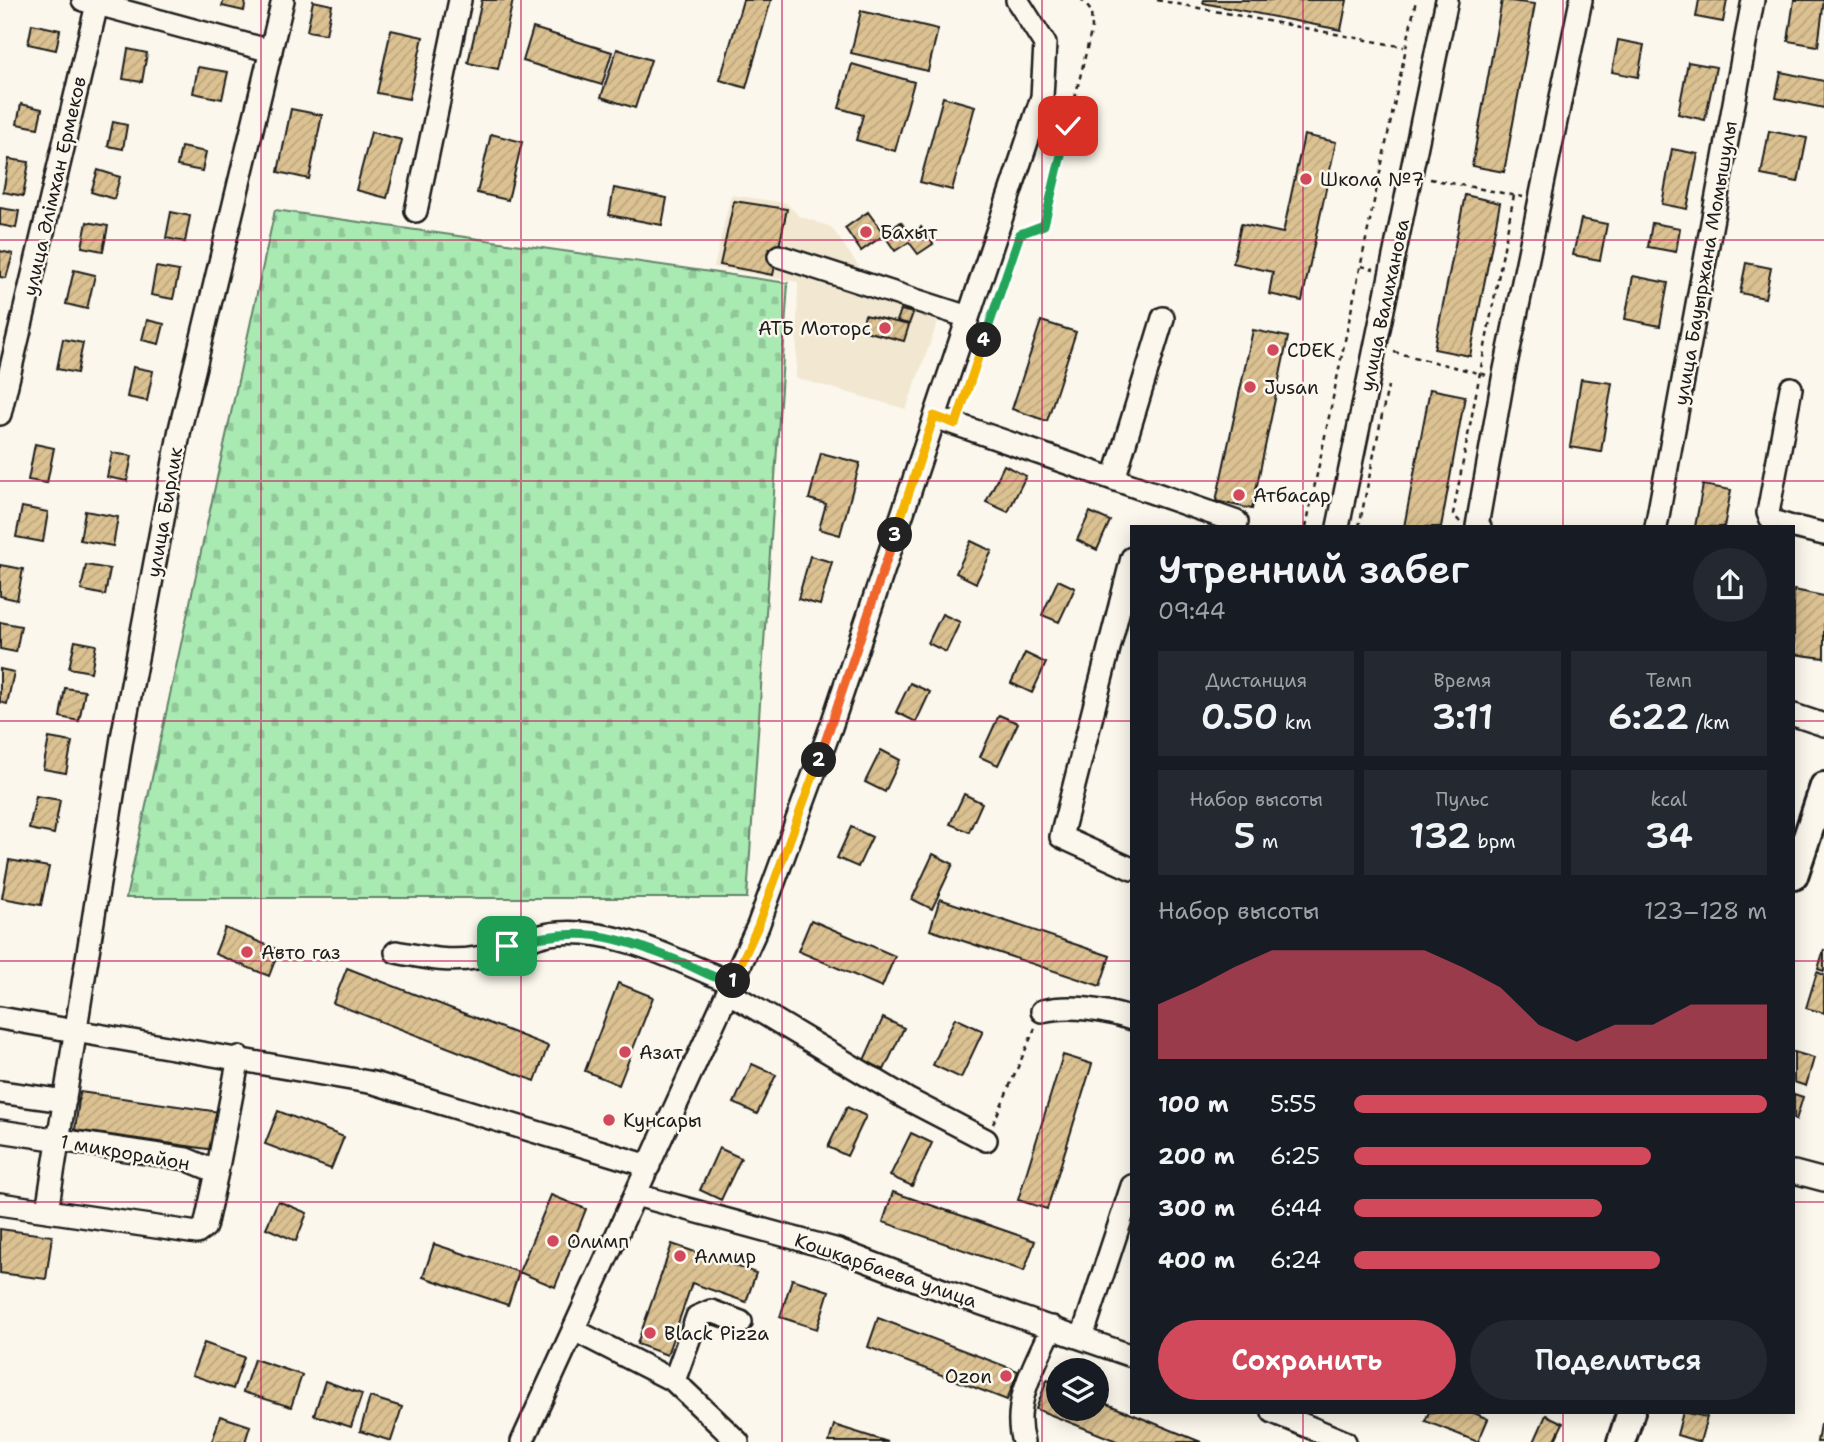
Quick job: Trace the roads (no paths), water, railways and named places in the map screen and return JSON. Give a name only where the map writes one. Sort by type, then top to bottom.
[{"type":"main road","points":[[1795,873],[1824,786]]},
{"type":"main road","points":[[1621,1442],[1629,1414]]},
{"type":"street","name":"улица Бирлик","points":[[47,1211],[122,738],[180,429],[283,0]]},
{"type":"street","points":[[416,211],[460,0]]},
{"type":"street","points":[[522,1442],[758,926],[826,740],[1042,97],[1045,44],[1017,0]]},
{"type":"street","name":"улица Валиханова","points":[[1338,525],[1447,0]]},
{"type":"street","points":[[1478,525],[1503,379],[1581,0]]},
{"type":"street","name":"улица Бауыржана Момышулы","points":[[1656,525],[1753,0]]},
{"type":"street","points":[[93,1],[271,51]]},
{"type":"street","name":"улица Әлімхан Ермеков","points":[[0,414],[4,384],[93,1]]},
{"type":"street","points":[[779,256],[968,317]]},
{"type":"street","points":[[1114,479],[1163,318]]},
{"type":"street","points":[[1786,525],[1772,521],[1768,513],[1791,388]]},
{"type":"street","points":[[934,416],[1237,522]]},
{"type":"street","points":[[1795,527],[1824,534]]},
{"type":"street","points":[[1130,566],[1060,837],[1130,868]]},
{"type":"street","points":[[1795,715],[1824,725]]},
{"type":"street","points":[[396,952],[444,961],[478,958],[556,933],[586,933],[634,944],[730,987],[907,1099],[986,1140]]},
{"type":"street","points":[[1042,1011],[1058,1007],[1115,1013],[1130,1018]]},
{"type":"street","points":[[0,1018],[239,1057],[374,1083],[649,1166]]},
{"type":"street","name":"1 микрорайон","points":[[0,1130],[186,1159],[217,1171],[239,1057]]},
{"type":"street","points":[[0,1092],[65,1101]]},
{"type":"street","points":[[0,1204],[197,1233],[205,1227],[217,1171]]},
{"type":"street","points":[[1795,1172],[1824,1180]]},
{"type":"street","points":[[1082,1337],[1130,1192]]},
{"type":"street","name":"Кошкарбаева улица","points":[[636,1195],[838,1250],[1130,1355]]},
{"type":"street","points":[[674,1381],[697,1317],[711,1311],[741,1322]]},
{"type":"street","points":[[1023,1442],[1017,1423],[1021,1401],[1052,1327]]},
{"type":"street","points":[[573,1330],[674,1381],[738,1442]]},
{"type":"street","points":[[1276,1414],[1305,1435],[1345,1442]]},
{"type":"place","name":"Школа №7","points":[[1306,179]]},
{"type":"place","name":"Бахыт","points":[[866,232]]},
{"type":"place","name":"АТБ Моторс","points":[[885,328]]},
{"type":"place","name":"CDEK","points":[[1273,350]]},
{"type":"place","name":"Jusan","points":[[1250,387]]},
{"type":"place","name":"Атбасар","points":[[1239,495]]},
{"type":"place","name":"Авто газ","points":[[247,952]]},
{"type":"place","name":"Азат","points":[[625,1052]]},
{"type":"place","name":"Кунсары","points":[[609,1120]]},
{"type":"place","name":"Олимп","points":[[553,1241]]},
{"type":"place","name":"Алмир","points":[[680,1256]]},
{"type":"place","name":"Black Pizza","points":[[650,1333]]},
{"type":"place","name":"Ozon","points":[[1006,1376]]}]
